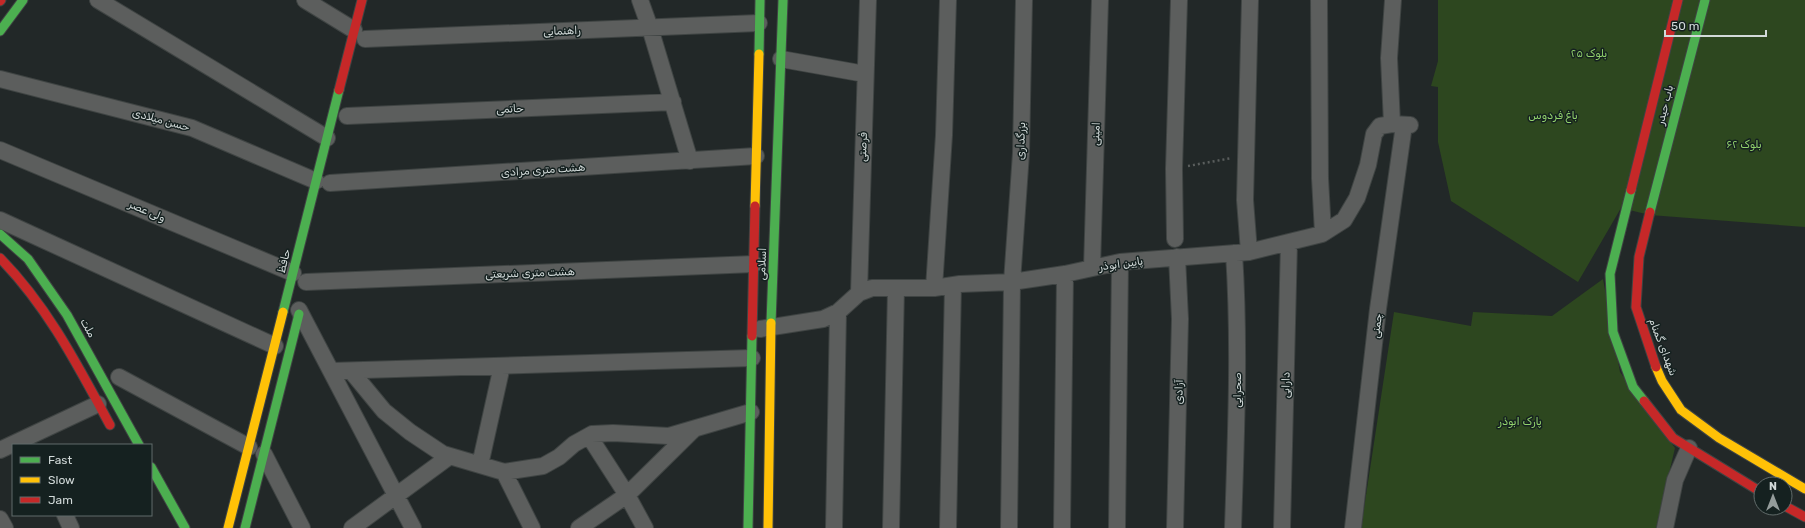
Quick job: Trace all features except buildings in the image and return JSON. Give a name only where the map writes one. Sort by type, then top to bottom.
[{"type":"street","points":[[0,31],[23,0]]},
{"type":"street","points":[[98,0],[327,138]]},
{"type":"street","points":[[305,0],[361,37]]},
{"type":"street","name":"حافظ","points":[[228,528],[275,346],[303,279],[327,183],[327,138],[361,37],[362,0]]},
{"type":"street","points":[[640,0],[690,160]]},
{"type":"street","name":"اسلامی","points":[[748,528],[758,23],[760,0]]},
{"type":"street","name":"اسلامی","points":[[768,528],[771,328],[783,0]]},
{"type":"street","name":"فرصتی","points":[[859,294],[868,0]]},
{"type":"street","points":[[934,288],[944,134],[948,0]]},
{"type":"street","name":"بزرگداری","points":[[1009,528],[1012,282],[1021,153],[1024,0]]},
{"type":"street","name":"امینی","points":[[1092,268],[1100,0]]},
{"type":"street","points":[[1175,238],[1174,169],[1178,0]]},
{"type":"street","name":"صحرایی","points":[[1233,528],[1237,405],[1237,300],[1245,200],[1250,0]]},
{"type":"street","points":[[1319,0],[1320,178],[1323,233]]},
{"type":"street","name":"چمنی","points":[[1353,528],[1378,309],[1402,124],[1389,58],[1393,0]]},
{"type":"street","name":"باب حیدر","points":[[1638,212],[1678,0]]},
{"type":"street","name":"باب حیدر","points":[[1638,212],[1704,0]]},
{"type":"street","name":"راهنمایی","points":[[361,37],[758,23]]},
{"type":"street","points":[[781,58],[866,74]]},
{"type":"street","name":"حسن میلادی","points":[[0,79],[192,128],[327,183]]},
{"type":"street","name":"حاتمی","points":[[347,116],[673,102]]},
{"type":"street","name":"پایین ابوذر","points":[[752,329],[771,328],[823,319],[838,312],[859,294],[872,288],[934,288],[953,285],[1012,282],[1064,274],[1120,262],[1241,252],[1323,233],[1344,220],[1357,198],[1368,165],[1374,134],[1380,126],[1402,124]]},
{"type":"street","name":"ولی عصر","points":[[0,150],[303,279]]},
{"type":"street","name":"هشت متری مرادی","points":[[327,183],[756,156]]},
{"type":"street","points":[[1638,212],[1610,274],[1613,332],[1633,387],[1673,438],[1753,487]]},
{"type":"street","name":"شهدای گمنام","points":[[1638,212],[1639,257],[1636,307],[1649,349],[1662,381],[1681,410],[1719,438],[1805,489]]},
{"type":"street","points":[[0,220],[275,346]]},
{"type":"street","name":"ملت","points":[[0,234],[28,259],[67,315],[138,444]]},
{"type":"street","name":"دارابی","points":[[1282,528],[1289,242]]},
{"type":"street","name":"آزادی","points":[[1175,528],[1180,319],[1177,257]]},
{"type":"street","points":[[0,258],[15,272],[50,319],[114,431]]},
{"type":"street","points":[[1117,528],[1120,262]]},
{"type":"street","name":"هشت متری شریعتی","points":[[303,279],[754,264]]},
{"type":"street","points":[[1062,528],[1064,274]]},
{"type":"street","points":[[948,528],[953,285]]},
{"type":"street","points":[[891,528],[896,288]]},
{"type":"street","points":[[300,306],[331,371],[414,528]]},
{"type":"street","points":[[245,528],[300,306]]},
{"type":"street","points":[[834,528],[838,312]]},
{"type":"street","points":[[331,371],[752,358]]},
{"type":"street","points":[[480,465],[502,366]]},
{"type":"street","points":[[351,371],[384,411],[410,432],[443,454],[504,472],[544,466],[559,457],[574,444],[592,434],[613,433],[669,436],[751,412]]},
{"type":"street","points":[[119,377],[249,448]]},
{"type":"street","points":[[14,444],[27,441],[98,404]]},
{"type":"street","points":[[579,528],[627,495],[694,429]]},
{"type":"street","points":[[588,436],[627,495],[645,528]]},
{"type":"street","points":[[1,447],[12,444]]},
{"type":"street","points":[[1665,528],[1675,480],[1689,448]]},
{"type":"street","points":[[264,454],[302,528]]},
{"type":"street","points":[[352,528],[450,456]]},
{"type":"street","points":[[152,469],[185,528]]},
{"type":"street","points":[[504,472],[532,528]]},
{"type":"street","points":[[1793,510],[1805,517]]},
{"type":"street","points":[[65,516],[71,528]]},
{"type":"street","points":[[0,519],[5,528]]},
{"type":"path","points":[[1174,169],[1246,155]]},
{"type":"green space","name":"باغ فردوس","points":[[1438,0],[1805,0],[1805,227],[1650,215],[1621,208],[1578,282],[1451,201],[1438,142],[1438,87],[1431,86],[1438,61]]},
{"type":"green space","name":"پارک ابوذر","points":[[1603,279],[1620,372],[1675,448],[1656,528],[1361,528],[1394,312],[1471,326],[1473,312],[1552,316]]},
{"type":"traffic: fast","points":[[0,31],[23,0]]},
{"type":"traffic: fast","points":[[759,54],[760,0]]},
{"type":"traffic: fast","points":[[771,323],[783,0]]},
{"type":"traffic: fast","points":[[1650,212],[1705,0]]},
{"type":"traffic: fast","points":[[283,312],[339,90]]},
{"type":"traffic: fast","points":[[1631,190],[1610,274],[1613,332],[1633,387],[1644,401]]},
{"type":"traffic: fast","points":[[0,234],[28,259],[67,315],[138,444]]},
{"type":"traffic: fast","points":[[245,528],[299,314]]},
{"type":"traffic: fast","points":[[748,528],[752,336]]},
{"type":"traffic: fast","points":[[152,469],[185,528]]},
{"type":"traffic: slow","points":[[755,206],[759,54]]},
{"type":"traffic: slow","points":[[228,528],[283,312]]},
{"type":"traffic: slow","points":[[768,528],[771,323]]},
{"type":"traffic: slow","points":[[1656,367],[1662,381],[1681,410],[1719,438],[1805,489]]},
{"type":"traffic: jam","points":[[339,90],[362,0]]},
{"type":"traffic: jam","points":[[1631,190],[1678,0]]},
{"type":"traffic: jam","points":[[752,336],[755,206]]},
{"type":"traffic: jam","points":[[1650,212],[1639,257],[1636,307],[1656,367]]},
{"type":"traffic: jam","points":[[0,258],[33,296],[61,338],[110,425]]},
{"type":"traffic: jam","points":[[1644,401],[1673,438],[1753,487]]},
{"type":"traffic: jam","points":[[1793,510],[1805,517]]},
{"type":"park label","name":"بلوک ۲۵","points":[[1589,53]]},
{"type":"park label","name":"بلوک ۶۲","points":[[1744,144]]}]
